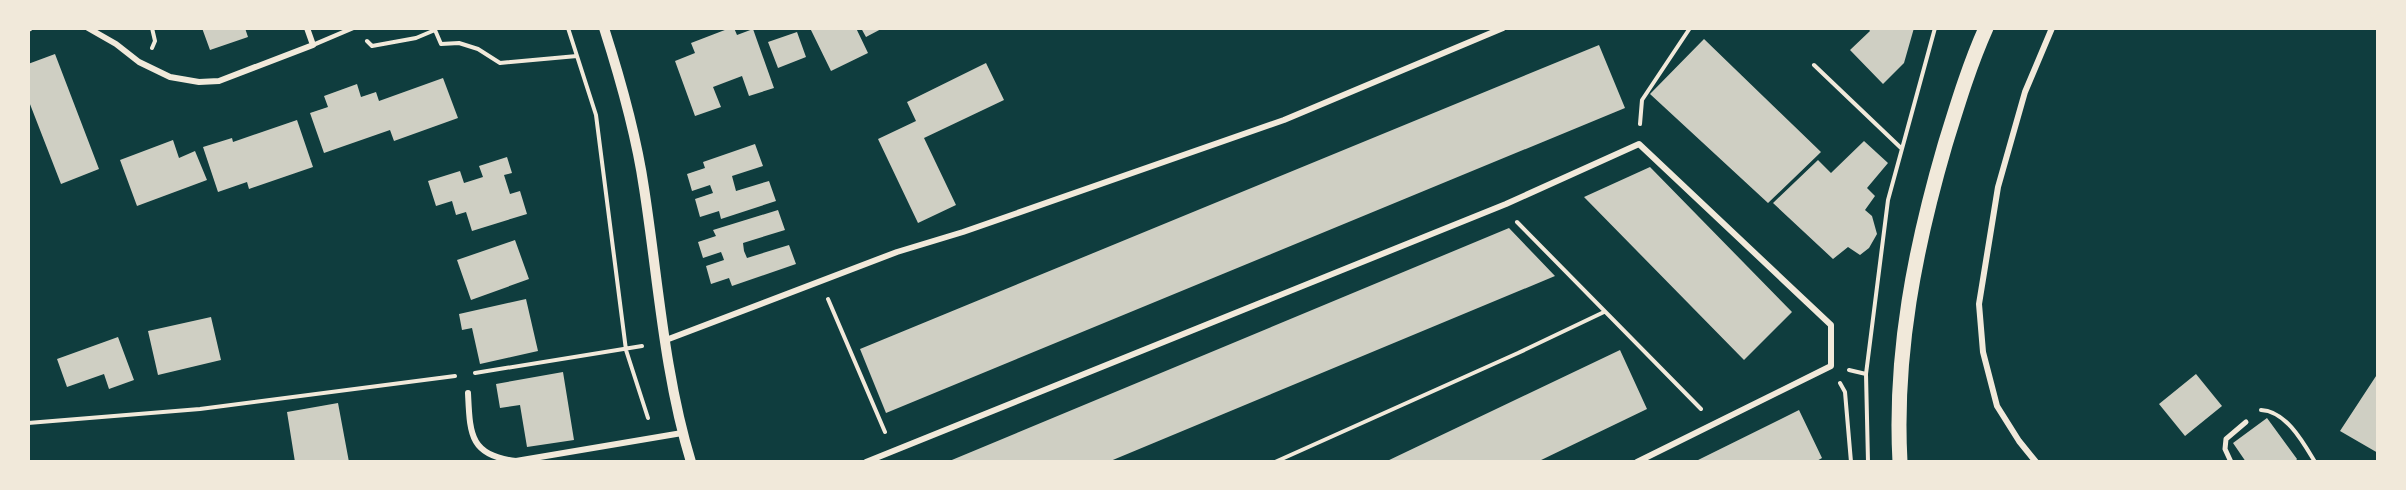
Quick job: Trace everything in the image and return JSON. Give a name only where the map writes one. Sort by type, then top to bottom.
[{"type":"main road","points":[[1900,462],[1898,419],[1900,372],[1905,321],[1917,254],[1954,116],[1986,28]]},
{"type":"street","points":[[88,28],[116,44],[139,62],[170,77],[199,82],[219,81],[313,45],[308,28]]},
{"type":"street","points":[[604,28],[629,109],[644,187],[682,433],[691,462]]},
{"type":"street","points":[[666,340],[897,252],[963,232],[1284,120],[1503,28]]},
{"type":"street","points":[[2036,462],[2019,441],[1997,406],[1983,352],[1979,304],[1998,187],[2025,93],[2052,28]]},
{"type":"street","points":[[866,462],[1506,204],[1639,144],[1831,325],[1831,366],[1637,462]]},
{"type":"street","points":[[468,393],[472,438],[476,444],[501,459],[516,461],[682,433]]},
{"type":"street","points":[[2231,462],[2225,449],[2226,439],[2246,422]]},
{"type":"lane","points":[[313,45],[353,28]]},
{"type":"path","points":[[568,28],[596,115],[626,350],[654,438]]},
{"type":"path","points":[[1639,144],[1642,100],[1689,28]]},
{"type":"path","points":[[1868,462],[1866,374],[1888,200],[1935,28]]},
{"type":"path","points":[[365,38],[372,46],[416,38],[435,30],[441,44],[459,43],[478,49],[500,63],[577,56]]},
{"type":"path","points":[[1814,65],[1901,148]]},
{"type":"path","points":[[1506,204],[1517,222],[1694,401],[1713,424]]},
{"type":"path","points":[[820,282],[893,450]]},
{"type":"path","points":[[1275,462],[1604,312]]},
{"type":"path","points":[[473,374],[626,350],[666,340]]},
{"type":"path","points":[[1831,366],[1845,392],[1851,462]]},
{"type":"path","points":[[28,423],[200,409],[461,375]]},
{"type":"path","points":[[2262,410],[2275,413],[2290,426],[2315,462]]},
{"type":"building","points":[[202,28],[245,28],[248,37],[210,50]]},
{"type":"building","points":[[734,28],[737,35],[753,29],[774,88],[749,96],[742,76],[713,87],[721,107],[695,116],[675,61],[695,53],[691,43]]},
{"type":"building","points":[[810,28],[856,28],[868,53],[831,71]]},
{"type":"building","points":[[861,28],[883,28],[866,37]]},
{"type":"building","points":[[1868,28],[1914,28],[1904,63],[1883,84],[1850,50],[1870,31]]},
{"type":"building","points":[[797,32],[806,57],[778,68],[768,42]]},
{"type":"building","points":[[1704,39],[1821,152],[1768,203],[1650,94]]},
{"type":"building","points":[[1599,45],[1625,108],[886,413],[860,349]]},
{"type":"building","points":[[55,54],[99,169],[61,184],[28,99],[28,64]]},
{"type":"building","points":[[986,63],[1004,100],[924,138],[956,205],[918,223],[878,139],[916,121],[907,102]]},
{"type":"building","points":[[443,78],[458,118],[394,141],[390,130],[324,153],[310,113],[328,107],[324,96],[357,84],[361,97],[376,92],[379,101]]},
{"type":"building","points":[[297,120],[313,167],[249,189],[247,182],[218,192],[203,147],[232,138],[233,142]]},
{"type":"building","points":[[173,140],[179,158],[195,151],[207,180],[137,206],[120,160]]},
{"type":"building","points":[[1864,141],[1888,163],[1867,188],[1875,196],[1865,210],[1872,216],[1877,234],[1869,248],[1860,255],[1848,247],[1833,259],[1773,203],[1818,160],[1831,173]]},
{"type":"building","points":[[755,144],[763,166],[732,176],[736,191],[769,181],[776,201],[721,219],[719,211],[700,217],[695,199],[713,193],[710,185],[692,191],[687,174],[705,168],[703,162]]},
{"type":"building","points":[[507,157],[512,173],[504,175],[510,194],[520,191],[527,214],[472,231],[466,212],[456,215],[452,201],[436,206],[428,181],[460,171],[464,183],[483,177],[479,166]]},
{"type":"building","points":[[1650,167],[1792,312],[1744,360],[1584,197]]},
{"type":"building","points":[[778,210],[785,230],[743,243],[744,251],[747,258],[789,245],[796,264],[732,286],[729,278],[711,284],[706,266],[724,260],[721,252],[703,258],[698,242],[716,236],[713,230]]},
{"type":"building","points":[[1509,228],[1555,276],[1108,462],[947,462]]},
{"type":"building","points":[[515,240],[529,279],[471,300],[457,260]]},
{"type":"building","points":[[526,299],[538,351],[480,364],[472,328],[462,330],[459,314]]},
{"type":"building","points":[[211,317],[221,360],[158,375],[148,331]]},
{"type":"building","points":[[118,337],[134,380],[109,389],[104,374],[67,387],[57,359]]},
{"type":"building","points":[[1620,350],[1647,409],[1537,462],[1385,462]]},
{"type":"building","points":[[563,372],[574,440],[527,447],[520,405],[500,408],[496,384]]},
{"type":"building","points":[[2378,373],[2378,453],[2340,431]]},
{"type":"building","points":[[2196,374],[2222,406],[2185,436],[2159,404]]},
{"type":"building","points":[[338,403],[349,462],[295,462],[287,412]]},
{"type":"building","points":[[1799,410],[1822,458],[1815,462],[1694,462]]},
{"type":"building","points":[[2267,418],[2297,459],[2295,462],[2246,462],[2233,443]]}]
